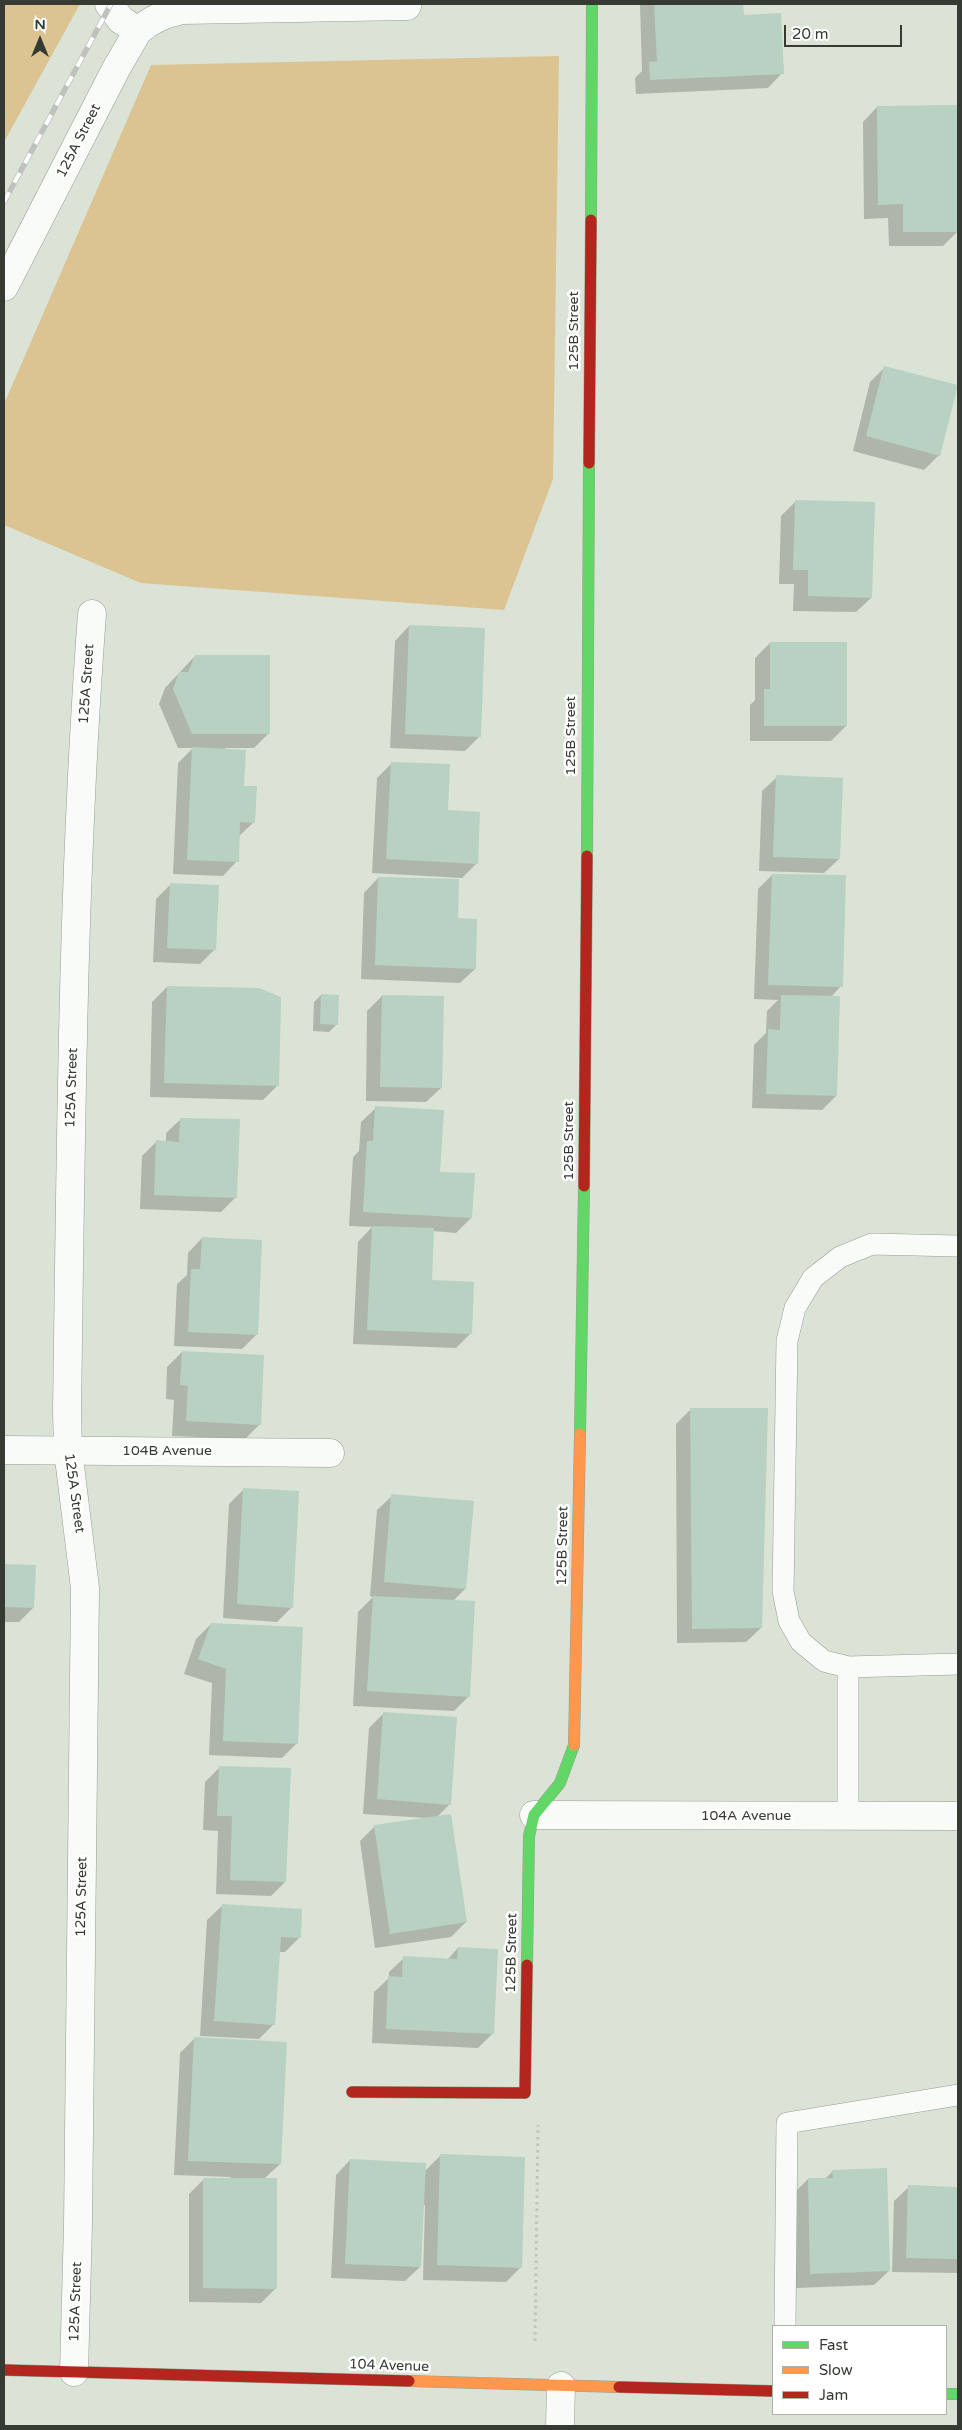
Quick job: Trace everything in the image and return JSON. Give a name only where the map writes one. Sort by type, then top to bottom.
[{"type":"street","points":[[110,4],[120,20],[138,31],[150,21],[164,14],[182,10],[407,6]]},
{"type":"street","name":"125B Street","points":[[352,2092],[525,2093],[529,1836],[534,1815],[560,1783],[574,1744],[584,1149],[592,4]]},
{"type":"street","name":"125A Street","points":[[4,287],[116,69],[138,31]]},
{"type":"street","name":"125A Street","points":[[74,2372],[78,2224],[85,1588],[68,1450],[72,1113],[84,712],[92,614]]},
{"type":"street","name":"104B Avenue","points":[[4,1450],[330,1453]]},
{"type":"street","name":"104A Avenue","points":[[534,1815],[958,1816]]},
{"type":"street","name":"104 Avenue","points":[[4,2370],[772,2391]]},
{"type":"street","points":[[560,2426],[561,2386]]},
{"type":"lane","points":[[958,1246],[872,1244],[840,1257],[813,1278],[795,1308],[787,1341],[783,1591],[789,1620],[801,1642],[824,1661],[848,1667],[958,1664]]},
{"type":"lane","points":[[848,1667],[848,1816]]},
{"type":"lane","points":[[786,2325],[787,2123],[958,2095]]},
{"type":"path","points":[[535,2341],[538,2122]]},
{"type":"shaded area","points":[[4,4],[80,4],[4,142]]},
{"type":"shaded area","points":[[559,56],[553,479],[504,610],[141,583],[4,525],[4,404],[151,65]]},
{"type":"building","points":[[654,4],[743,4],[744,15],[781,13],[784,74],[650,80],[649,62],[657,61]]},
{"type":"building","points":[[958,105],[958,232],[903,232],[903,204],[878,205],[877,106]]},
{"type":"building","points":[[884,366],[958,385],[940,456],[866,436]]},
{"type":"building","points":[[795,500],[875,502],[872,598],[808,596],[808,570],[793,570]]},
{"type":"building","points":[[409,625],[485,628],[481,737],[405,734]]},
{"type":"building","points":[[770,642],[847,642],[847,726],[764,726],[764,689],[770,689]]},
{"type":"building","points":[[195,655],[270,655],[270,734],[192,734],[173,689],[179,672],[188,672]]},
{"type":"building","points":[[192,747],[246,750],[244,786],[257,786],[255,823],[240,822],[239,862],[187,860]]},
{"type":"building","points":[[391,762],[450,764],[448,810],[480,812],[478,864],[386,859]]},
{"type":"building","points":[[776,775],[843,778],[840,859],[773,857]]},
{"type":"building","points":[[772,874],[846,875],[843,987],[768,985]]},
{"type":"building","points":[[378,877],[459,879],[458,918],[477,919],[476,969],[375,965]]},
{"type":"building","points":[[170,883],[219,885],[216,950],[167,948]]},
{"type":"building","points":[[167,986],[259,988],[281,997],[279,1086],[164,1083]]},
{"type":"building","points":[[321,994],[339,995],[338,1025],[320,1024]]},
{"type":"building","points":[[382,995],[444,996],[442,1088],[380,1087]]},
{"type":"building","points":[[781,995],[840,996],[837,1096],[766,1094],[768,1029],[780,1030]]},
{"type":"building","points":[[375,1106],[444,1110],[440,1172],[475,1173],[472,1218],[363,1212],[367,1141],[373,1141]]},
{"type":"building","points":[[180,1118],[240,1119],[237,1198],[154,1195],[156,1140],[179,1142]]},
{"type":"building","points":[[372,1226],[434,1228],[432,1280],[474,1282],[472,1334],[367,1330]]},
{"type":"building","points":[[202,1237],[262,1240],[258,1335],[188,1332],[191,1269],[200,1269]]},
{"type":"building","points":[[182,1351],[264,1355],[261,1425],[186,1421],[188,1386],[180,1385]]},
{"type":"building","points":[[690,1408],[768,1408],[762,1628],[692,1629]]},
{"type":"building","points":[[243,1488],[299,1491],[293,1608],[237,1604]]},
{"type":"building","points":[[391,1494],[474,1501],[466,1589],[384,1582]]},
{"type":"building","points":[[4,1564],[36,1565],[34,1608],[4,1607]]},
{"type":"building","points":[[373,1596],[475,1601],[470,1697],[367,1691]]},
{"type":"building","points":[[211,1623],[303,1627],[298,1744],[223,1741],[226,1669],[198,1659]]},
{"type":"building","points":[[383,1712],[457,1717],[451,1805],[377,1799]]},
{"type":"building","points":[[219,1766],[291,1768],[286,1882],[230,1880],[232,1816],[217,1816]]},
{"type":"building","points":[[451,1814],[467,1922],[390,1934],[374,1825]]},
{"type":"building","points":[[222,1904],[302,1909],[301,1938],[281,1937],[275,2025],[214,2021]]},
{"type":"building","points":[[458,1947],[498,1949],[494,2034],[386,2029],[388,1976],[402,1977],[403,1956],[457,1959]]},
{"type":"building","points":[[194,2037],[287,2042],[281,2164],[188,2161]]},
{"type":"building","points":[[440,2154],[525,2157],[522,2268],[437,2265]]},
{"type":"building","points":[[350,2159],[426,2163],[421,2267],[345,2264]]},
{"type":"building","points":[[887,2168],[890,2271],[810,2274],[808,2178],[833,2178],[832,2170]]},
{"type":"building","points":[[203,2178],[277,2178],[277,2289],[203,2288]]},
{"type":"building","points":[[908,2185],[958,2187],[958,2259],[906,2258]]},
{"type":"railway","points":[[4,202],[111,4]]},
{"type":"traffic: fast","points":[[591,220],[592,4]]},
{"type":"traffic: fast","points":[[587,856],[589,463]]},
{"type":"traffic: fast","points":[[580,1434],[584,1186]]},
{"type":"traffic: fast","points":[[527,1965],[529,1836],[534,1815],[560,1783],[574,1745]]},
{"type":"traffic: fast","points":[[947,2394],[958,2394]]},
{"type":"traffic: slow","points":[[574,1745],[580,1434]]},
{"type":"traffic: slow","points":[[409,2381],[619,2387]]},
{"type":"traffic: jam","points":[[589,463],[591,220]]},
{"type":"traffic: jam","points":[[584,1186],[587,856]]},
{"type":"traffic: jam","points":[[352,2092],[525,2093],[527,1965]]},
{"type":"traffic: jam","points":[[4,2370],[409,2381]]},
{"type":"traffic: jam","points":[[619,2387],[772,2391]]}]
